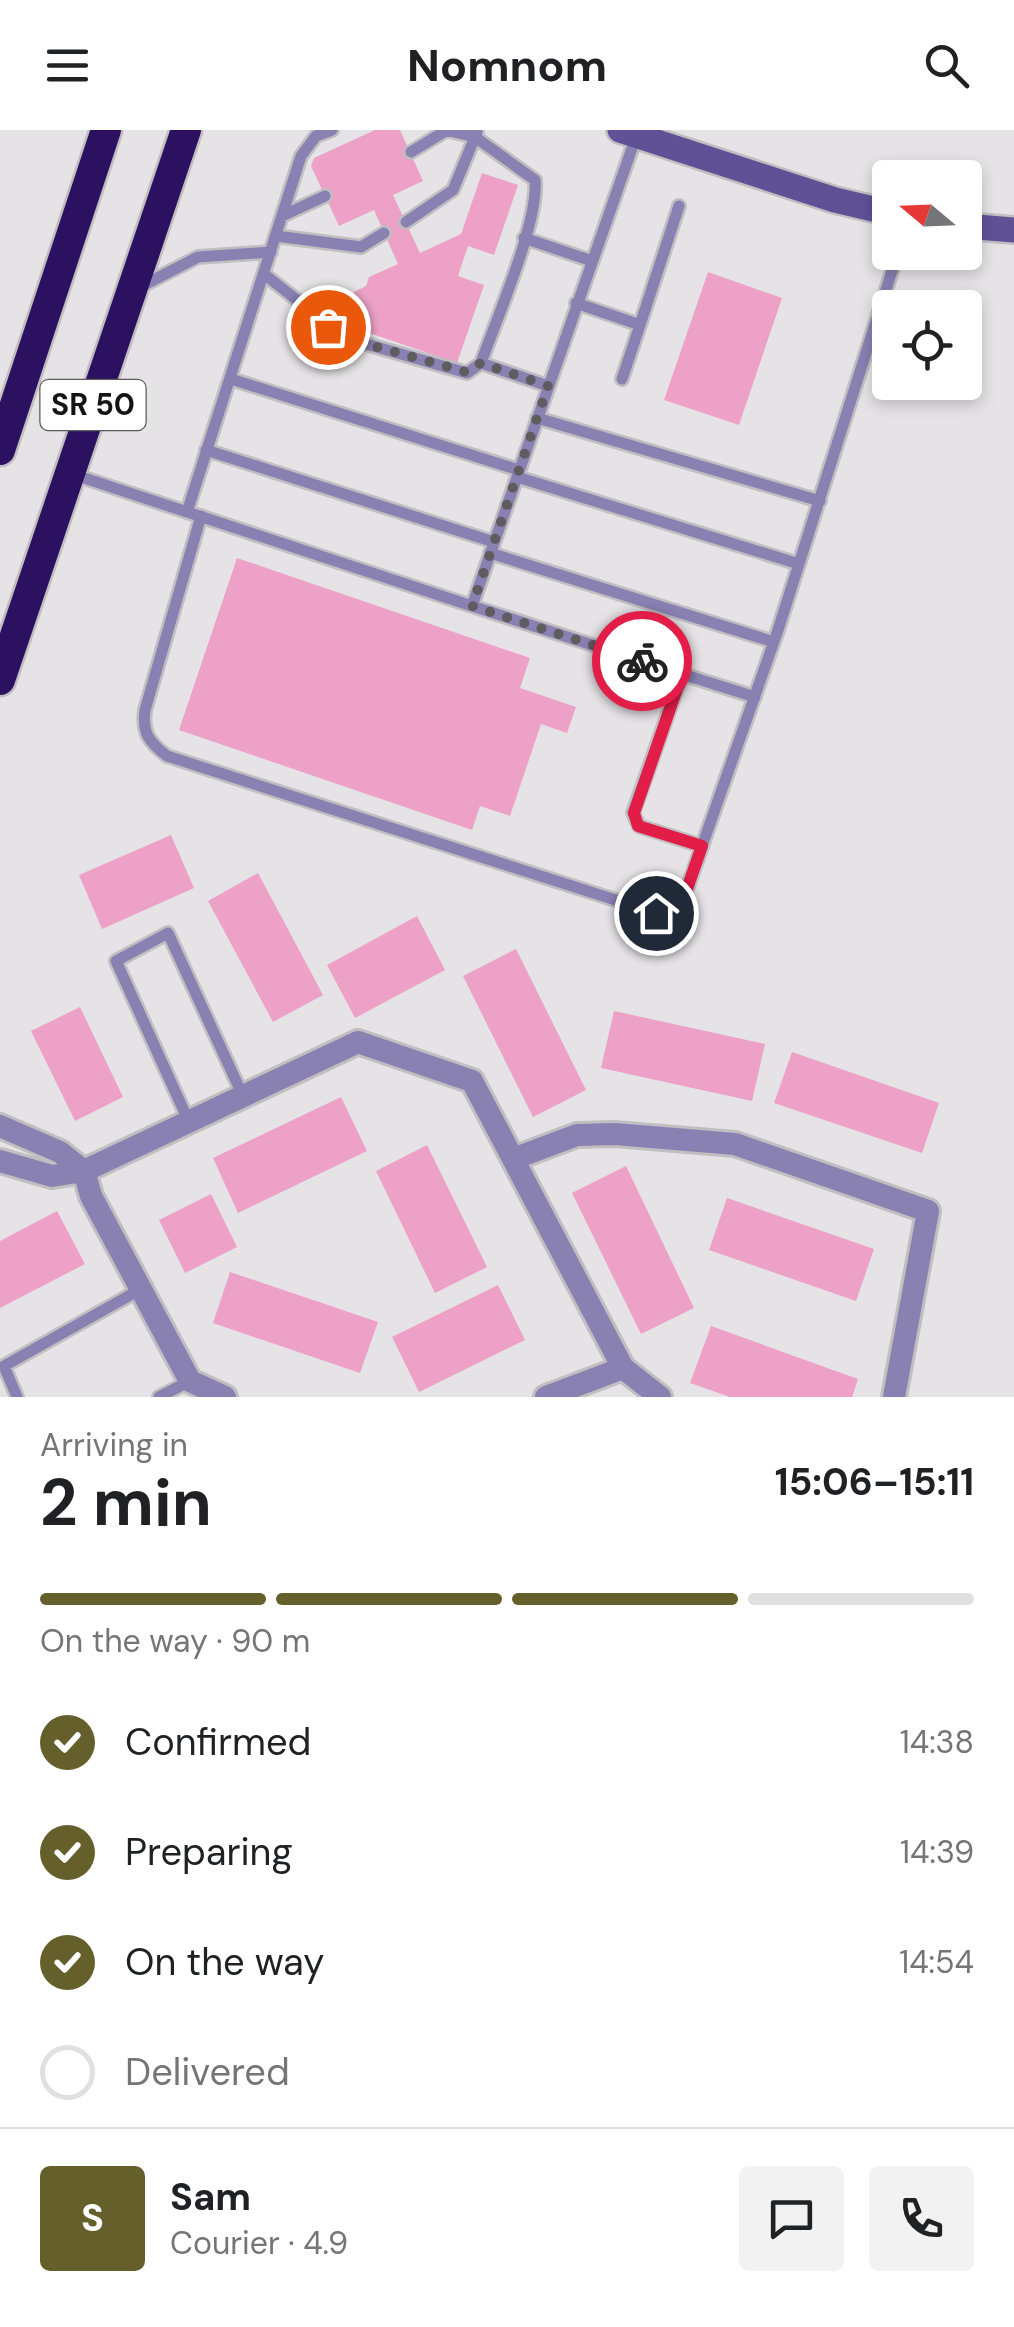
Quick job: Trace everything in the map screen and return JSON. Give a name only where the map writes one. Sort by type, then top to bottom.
[{"type":"highway","name":"SR 50","points":[[0,450],[18,377],[106,130]]},
{"type":"highway","name":"SR 50","points":[[0,680],[186,130]]},
{"type":"street","points":[[632,132],[872,209]]},
{"type":"street","points":[[982,227],[1014,230]]},
{"type":"street","points":[[0,1160],[52,1176],[84,1171],[358,1042],[472,1081],[624,1368],[660,1397]]},
{"type":"street","points":[[0,1126],[60,1152],[84,1171],[91,1196],[190,1381],[224,1397]]},
{"type":"street","points":[[512,1159],[577,1135],[615,1134],[734,1144],[928,1211],[894,1397]]},
{"type":"street","points":[[546,1397],[624,1368]]},
{"type":"lane","points":[[187,512],[301,156],[316,136],[332,130]]},
{"type":"lane","points":[[264,274],[345,338],[466,372],[481,363],[524,238],[536,196],[534,180],[476,134],[446,130],[410,152]]},
{"type":"lane","points":[[472,606],[592,260],[632,132]]},
{"type":"lane","points":[[406,222],[453,190],[476,134]]},
{"type":"lane","points":[[282,216],[325,196]]},
{"type":"lane","points":[[622,379],[679,206]]},
{"type":"lane","points":[[276,236],[361,247],[384,233]]},
{"type":"lane","points":[[524,238],[592,260]]},
{"type":"lane","points":[[132,292],[198,257],[270,252]]},
{"type":"lane","points":[[200,516],[145,710],[143,724],[148,741],[167,756],[656,913],[681,906],[800,564],[892,270]]},
{"type":"lane","points":[[576,303],[640,324]]},
{"type":"lane","points":[[481,363],[548,386]]},
{"type":"lane","points":[[231,379],[800,564]]},
{"type":"lane","points":[[537,418],[820,501]]},
{"type":"lane","points":[[206,450],[774,642]]},
{"type":"lane","points":[[70,473],[755,696]]},
{"type":"lane","points":[[682,674],[634,813],[638,826],[702,846]]},
{"type":"lane","points":[[188,1122],[116,962],[168,933],[243,1096]]},
{"type":"lane","points":[[18,1397],[4,1366],[141,1289]]},
{"type":"lane","points":[[159,1397],[190,1381]]},
{"type":"building","points":[[375,130],[400,130],[423,181],[393,195],[420,253],[461,234],[482,173],[518,185],[494,255],[468,246],[458,276],[484,285],[457,363],[343,324],[354,292],[366,286],[369,277],[398,264],[374,210],[339,226],[311,166],[314,158]]},
{"type":"building","points":[[708,272],[782,298],[739,425],[664,400]]},
{"type":"building","points":[[237,558],[530,658],[520,688],[576,707],[567,733],[541,724],[510,816],[480,806],[472,830],[179,730]]},
{"type":"building","points":[[171,835],[194,888],[102,929],[79,875]]},
{"type":"building","points":[[258,873],[323,995],[273,1022],[208,901]]},
{"type":"building","points":[[417,916],[445,970],[355,1018],[327,965]]},
{"type":"building","points":[[516,949],[586,1090],[533,1117],[463,976]]},
{"type":"building","points":[[80,1007],[123,1097],[75,1121],[31,1031]]},
{"type":"building","points":[[614,1011],[765,1044],[752,1101],[601,1068]]},
{"type":"building","points":[[792,1052],[939,1103],[922,1153],[774,1103]]},
{"type":"building","points":[[341,1097],[367,1151],[238,1213],[213,1158]]},
{"type":"building","points":[[427,1145],[487,1267],[435,1293],[376,1171]]},
{"type":"building","points":[[626,1166],[694,1308],[641,1334],[572,1193]]},
{"type":"building","points":[[211,1194],[237,1247],[185,1273],[159,1220]]},
{"type":"building","points":[[727,1198],[874,1249],[856,1301],[709,1250]]},
{"type":"building","points":[[57,1211],[85,1264],[0,1308],[0,1241]]},
{"type":"building","points":[[230,1272],[378,1322],[360,1373],[213,1323]]},
{"type":"building","points":[[498,1285],[525,1340],[419,1392],[392,1337]]},
{"type":"building","points":[[711,1326],[858,1379],[852,1397],[730,1397],[690,1383]]},
{"type":"way so far","points":[[328,327],[345,338],[466,372],[481,363],[548,386],[472,606],[642,661]]},
{"type":"route","points":[[642,661],[682,674],[634,813],[638,826],[702,846],[681,906],[656,913]]}]
